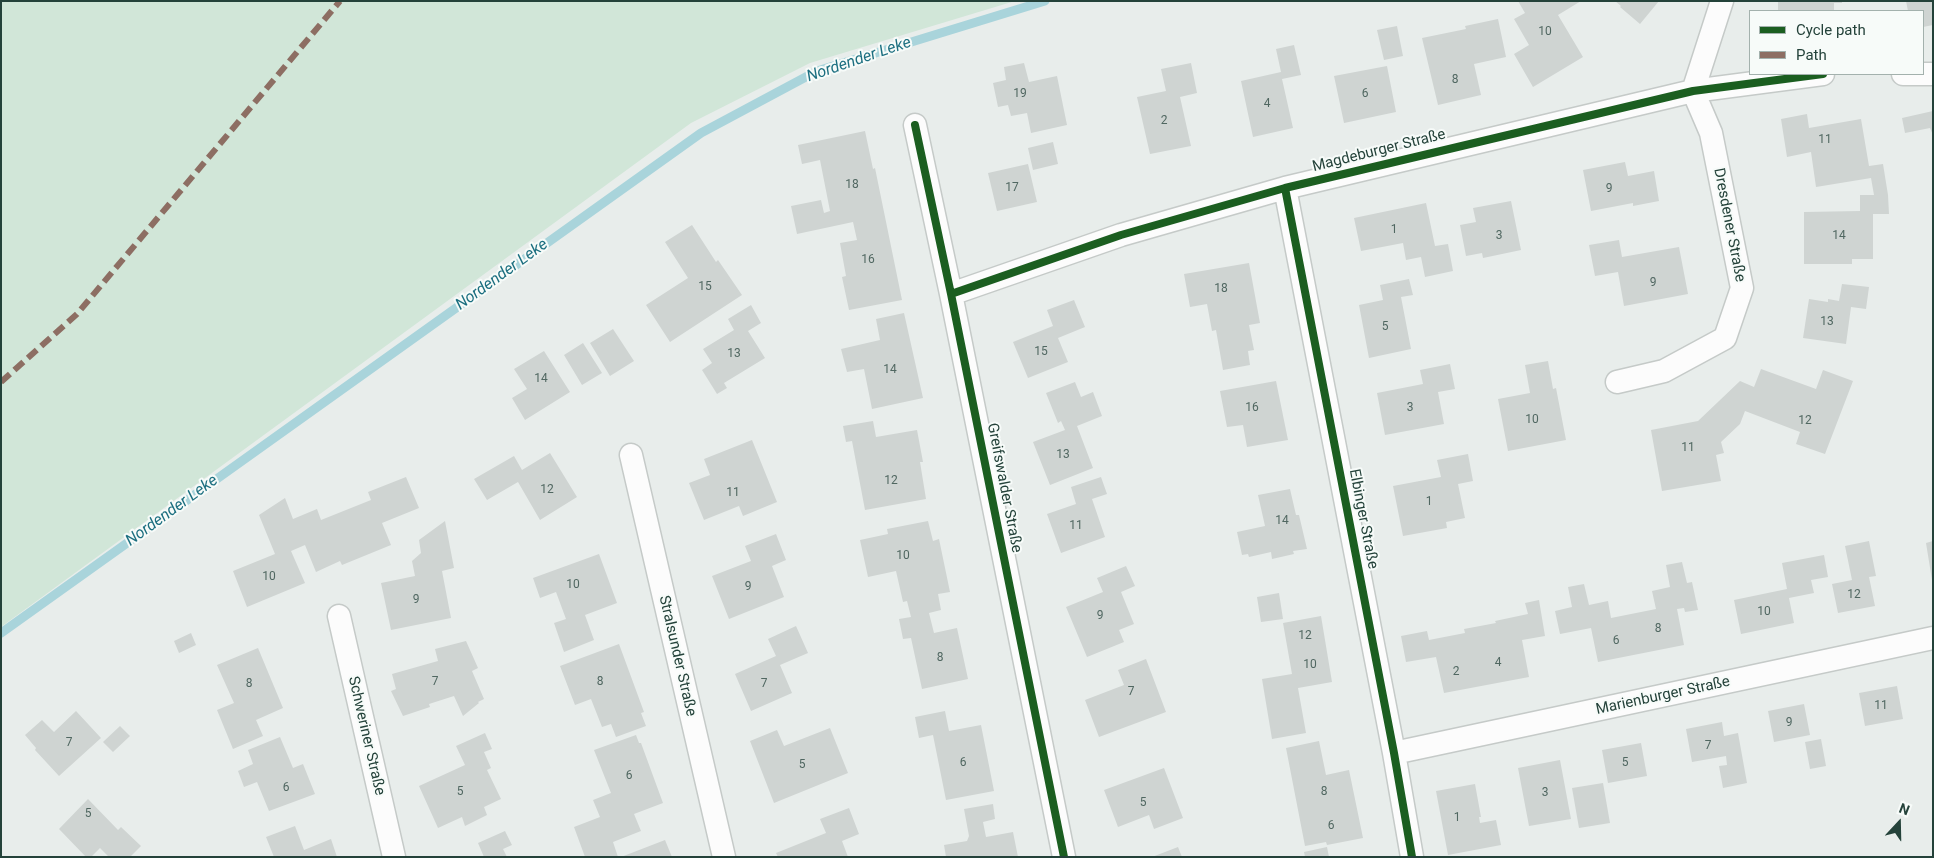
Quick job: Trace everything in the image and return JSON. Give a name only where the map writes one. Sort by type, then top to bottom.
[{"type":"street","points":[[1693,92],[1722,1]]},
{"type":"street","name":"Magdeburger Straße","points":[[951,294],[1121,235],[1285,188],[1693,92],[1816,75]]},
{"type":"street","name":"Dresdener Straße","points":[[1617,382],[1664,372],[1726,338],[1742,288],[1711,133],[1693,92]]},
{"type":"street","name":"Greifswalder Straße","points":[[915,125],[951,294],[1064,857]]},
{"type":"street","name":"Elbinger Straße","points":[[1285,188],[1394,753],[1412,857]]},
{"type":"street","name":"Stralsunder Straße","points":[[630,455],[724,857]]},
{"type":"street","name":"Schweriner Straße","points":[[339,616],[394,857]]},
{"type":"street","name":"Marienburger Straße","points":[[1394,753],[1933,638]]},
{"type":"green space","points":[[1,1],[1015,1],[810,63],[691,123],[1,627]]},
{"type":"building","points":[[1518,1],[1581,1],[1558,15],[1583,57],[1533,87],[1514,54],[1529,45],[1514,19],[1525,13]]},
{"type":"building","points":[[1615,1],[1659,1],[1640,24]]},
{"type":"building","points":[[1778,1],[1842,1],[1842,3],[1834,3],[1834,10],[1778,10]]},
{"type":"building","points":[[1906,1],[1933,1],[1933,25],[1924,27],[1924,10],[1908,10]]},
{"type":"building","points":[[1498,19],[1506,57],[1474,64],[1481,95],[1438,105],[1422,38],[1466,29],[1465,26]]},
{"type":"building","points":[[1397,26],[1403,56],[1384,60],[1377,30]]},
{"type":"building","points":[[1294,45],[1301,75],[1282,79],[1293,128],[1253,137],[1241,81],[1281,72],[1276,49]]},
{"type":"building","points":[[1024,63],[1029,82],[1057,76],[1067,125],[1031,133],[1027,113],[1011,116],[1008,105],[998,107],[993,83],[1006,80],[1004,67]]},
{"type":"building","points":[[1191,63],[1197,93],[1180,97],[1191,146],[1150,154],[1137,97],[1166,91],[1161,69]]},
{"type":"building","points":[[1387,66],[1396,112],[1344,123],[1334,76]]},
{"type":"building","points":[[1933,111],[1933,135],[1930,128],[1905,133],[1902,118]]},
{"type":"building","points":[[1807,114],[1809,128],[1861,119],[1869,166],[1883,164],[1889,214],[1873,214],[1873,259],[1852,259],[1852,264],[1804,264],[1804,212],[1860,211],[1860,195],[1874,195],[1871,178],[1816,187],[1811,152],[1787,157],[1781,119]]},
{"type":"building","points":[[865,131],[873,169],[875,168],[902,300],[849,310],[842,277],[846,276],[840,243],[857,240],[853,222],[797,234],[791,206],[821,200],[824,213],[830,211],[820,160],[802,164],[798,145]]},
{"type":"building","points":[[1053,142],[1058,164],[1033,170],[1028,148]]},
{"type":"building","points":[[1625,162],[1628,176],[1654,171],[1659,201],[1633,206],[1633,203],[1591,211],[1583,170]]},
{"type":"building","points":[[1028,164],[1037,202],[997,211],[988,173]]},
{"type":"building","points":[[1511,201],[1521,250],[1483,258],[1482,253],[1466,256],[1460,225],[1476,222],[1473,208]]},
{"type":"building","points":[[1426,203],[1435,246],[1448,244],[1453,271],[1425,277],[1421,257],[1406,260],[1403,243],[1361,251],[1354,218]]},
{"type":"building","points":[[692,225],[716,262],[718,260],[742,295],[670,342],[646,305],[688,278],[665,242]]},
{"type":"building","points":[[1619,240],[1622,257],[1679,247],[1688,294],[1624,306],[1618,272],[1595,276],[1589,245]]},
{"type":"building","points":[[1249,263],[1260,323],[1249,325],[1254,350],[1248,351],[1250,365],[1223,370],[1216,330],[1212,331],[1207,304],[1190,307],[1184,274]]},
{"type":"building","points":[[1409,279],[1413,295],[1401,297],[1411,349],[1369,358],[1359,305],[1383,300],[1380,285]]},
{"type":"building","points":[[1842,284],[1869,287],[1866,309],[1851,307],[1846,344],[1803,338],[1809,299],[1828,302],[1828,299],[1839,301]]},
{"type":"building","points":[[1074,300],[1085,327],[1058,338],[1068,362],[1028,378],[1013,342],[1053,326],[1047,310]]},
{"type":"building","points":[[751,305],[761,323],[748,331],[765,358],[724,383],[727,388],[717,394],[702,370],[712,363],[703,349],[734,330],[728,319]]},
{"type":"building","points":[[904,313],[923,398],[872,409],[864,369],[847,372],[841,349],[880,340],[876,319]]},
{"type":"building","points":[[613,329],[634,361],[610,376],[590,343]]},
{"type":"building","points":[[583,343],[602,373],[582,385],[564,355]]},
{"type":"building","points":[[544,351],[570,392],[525,420],[512,398],[527,389],[514,369]]},
{"type":"building","points":[[1548,361],[1553,389],[1556,388],[1566,440],[1508,451],[1498,399],[1530,393],[1525,365]]},
{"type":"building","points":[[1450,364],[1455,389],[1438,392],[1444,424],[1385,435],[1377,393],[1423,384],[1420,370]]},
{"type":"building","points":[[1761,369],[1816,389],[1823,370],[1853,381],[1825,454],[1796,444],[1800,432],[1745,411],[1740,424],[1721,442],[1724,453],[1716,455],[1721,481],[1662,491],[1651,430],[1698,421],[1740,381],[1754,387]]},
{"type":"building","points":[[1276,381],[1288,440],[1247,447],[1243,425],[1227,427],[1220,391]]},
{"type":"building","points":[[1075,382],[1081,397],[1093,392],[1102,416],[1077,426],[1093,468],[1050,485],[1033,442],[1065,430],[1061,421],[1058,423],[1046,393]]},
{"type":"building","points":[[873,421],[876,437],[917,430],[923,462],[920,462],[926,499],[865,510],[852,441],[846,442],[843,426]]},
{"type":"building","points":[[752,440],[777,502],[743,516],[739,506],[704,520],[689,483],[710,475],[704,459]]},
{"type":"building","points":[[550,453],[577,497],[540,520],[518,482],[487,500],[474,479],[514,456],[522,470]]},
{"type":"building","points":[[1468,454],[1473,481],[1458,484],[1465,518],[1446,522],[1447,528],[1403,536],[1393,486],[1441,477],[1437,460]]},
{"type":"building","points":[[406,477],[419,508],[382,523],[391,545],[342,565],[340,561],[316,572],[305,545],[291,551],[305,583],[247,607],[233,571],[275,554],[259,515],[285,498],[293,519],[317,509],[321,520],[371,500],[368,492]]},
{"type":"building","points":[[1101,477],[1107,494],[1092,499],[1105,537],[1061,553],[1047,514],[1076,504],[1071,487]]},
{"type":"building","points":[[1290,489],[1296,515],[1299,515],[1307,549],[1293,551],[1294,554],[1272,559],[1271,552],[1249,557],[1248,554],[1242,555],[1237,532],[1265,526],[1258,495]]},
{"type":"building","points":[[445,521],[454,568],[442,571],[451,618],[391,630],[381,583],[415,576],[412,561],[421,553],[419,540]]},
{"type":"building","points":[[928,521],[933,541],[939,539],[950,592],[938,594],[941,610],[929,613],[934,633],[957,628],[968,679],[922,689],[911,638],[903,639],[899,619],[911,617],[907,601],[903,602],[896,571],[868,577],[860,540],[888,534],[887,529]]},
{"type":"building","points":[[776,534],[786,560],[772,566],[784,597],[729,619],[712,576],[751,561],[745,546]]},
{"type":"building","points":[[1869,541],[1876,576],[1869,577],[1875,606],[1838,613],[1832,584],[1852,580],[1845,546]]},
{"type":"building","points":[[1933,541],[1933,580],[1932,580],[1926,543]]},
{"type":"building","points":[[599,554],[617,603],[585,615],[594,640],[564,652],[554,623],[566,619],[556,592],[540,598],[533,578]]},
{"type":"building","points":[[1824,555],[1828,577],[1811,580],[1814,593],[1789,598],[1794,623],[1741,634],[1734,600],[1787,589],[1782,563]]},
{"type":"building","points":[[1682,562],[1687,583],[1692,582],[1698,610],[1685,612],[1684,608],[1677,609],[1684,645],[1598,662],[1591,628],[1560,634],[1555,611],[1572,607],[1568,587],[1584,584],[1589,605],[1608,601],[1611,618],[1656,609],[1652,591],[1670,587],[1666,565]]},
{"type":"building","points":[[1126,566],[1135,586],[1121,592],[1134,624],[1119,630],[1124,642],[1087,657],[1066,607],[1103,592],[1097,578]]},
{"type":"building","points":[[1279,593],[1283,619],[1261,622],[1257,597]]},
{"type":"building","points":[[1539,600],[1545,636],[1522,640],[1529,677],[1444,693],[1436,657],[1406,662],[1401,636],[1427,631],[1429,640],[1465,633],[1464,629],[1528,614],[1525,603]]},
{"type":"building","points":[[1321,616],[1332,682],[1298,688],[1306,733],[1272,739],[1262,679],[1292,674],[1283,623]]},
{"type":"building","points":[[796,626],[808,653],[780,665],[792,693],[751,711],[735,674],[776,656],[768,639]]},
{"type":"building","points":[[191,633],[196,645],[179,653],[174,641]]},
{"type":"building","points":[[466,641],[478,668],[472,671],[484,699],[463,716],[454,696],[429,704],[430,707],[403,716],[391,691],[396,689],[392,674],[438,661],[435,649]]},
{"type":"building","points":[[619,644],[644,712],[641,713],[646,726],[616,737],[611,724],[602,727],[591,699],[575,705],[560,666]]},
{"type":"building","points":[[258,648],[283,708],[256,720],[263,736],[233,749],[217,710],[234,703],[217,665]]},
{"type":"building","points":[[1146,659],[1166,712],[1099,737],[1085,700],[1124,685],[1118,670]]},
{"type":"building","points":[[1897,686],[1903,719],[1865,726],[1859,693]]},
{"type":"building","points":[[1804,704],[1810,735],[1774,742],[1768,711]]},
{"type":"building","points":[[76,711],[101,738],[59,776],[35,750],[36,748],[25,735],[42,720],[54,732]]},
{"type":"building","points":[[945,711],[949,731],[981,725],[994,791],[946,800],[933,735],[919,738],[915,717]]},
{"type":"building","points":[[1722,722],[1724,736],[1738,733],[1747,783],[1723,788],[1719,766],[1727,765],[1726,756],[1692,762],[1686,729]]},
{"type":"building","points":[[120,726],[130,736],[113,752],[103,742]]},
{"type":"building","points":[[830,728],[848,773],[774,803],[750,741],[777,730],[784,746]]},
{"type":"building","points":[[485,733],[492,749],[484,752],[491,768],[487,770],[501,799],[484,807],[487,815],[465,826],[462,817],[438,828],[419,786],[465,765],[456,746]]},
{"type":"building","points":[[636,735],[639,743],[641,743],[663,803],[634,814],[641,831],[613,842],[618,857],[585,857],[574,827],[600,817],[593,800],[611,793],[594,750]]},
{"type":"building","points":[[280,737],[293,768],[303,764],[315,794],[269,811],[257,782],[244,787],[238,771],[253,764],[248,750]]},
{"type":"building","points":[[1821,739],[1826,766],[1810,769],[1805,742]]},
{"type":"building","points":[[1319,741],[1326,775],[1349,770],[1363,838],[1327,845],[1326,842],[1305,846],[1286,748]]},
{"type":"building","points":[[1641,743],[1647,776],[1608,783],[1602,750]]},
{"type":"building","points":[[1560,760],[1571,819],[1529,826],[1518,768]]},
{"type":"building","points":[[1164,768],[1183,818],[1154,829],[1149,815],[1118,827],[1104,790]]},
{"type":"building","points":[[1603,783],[1610,823],[1579,828],[1572,788]]},
{"type":"building","points":[[1475,784],[1481,817],[1479,817],[1480,823],[1496,820],[1501,845],[1448,855],[1436,791]]},
{"type":"building","points":[[88,799],[118,830],[121,827],[141,846],[130,857],[109,857],[100,848],[91,857],[86,857],[59,829]]},
{"type":"building","points":[[993,804],[995,819],[983,822],[986,837],[1013,832],[1018,857],[946,857],[944,845],[967,841],[969,836],[964,809]]},
{"type":"building","points":[[849,808],[859,834],[842,841],[848,857],[778,857],[776,853],[826,833],[820,819]]},
{"type":"building","points":[[295,826],[304,850],[331,839],[337,857],[274,857],[266,837]]},
{"type":"building","points":[[505,831],[512,845],[503,849],[507,857],[484,857],[478,843]]},
{"type":"building","points":[[665,840],[672,857],[621,857]]},
{"type":"building","points":[[1178,847],[1182,857],[1152,857]]},
{"type":"building","points":[[1327,847],[1329,857],[1305,857],[1304,852]]},
{"type":"waterway","name":"Nordender Leke","points":[[1,633],[701,133],[817,71],[1045,1]]},
{"type":"marked path","points":[[1,382],[77,314],[340,1]]},
{"type":"cycle path","points":[[951,294],[1121,235],[1285,188],[1693,91],[1815,75]]},
{"type":"cycle path","points":[[915,125],[951,294],[1064,857]]},
{"type":"cycle path","points":[[1285,188],[1394,753],[1412,857]]}]
